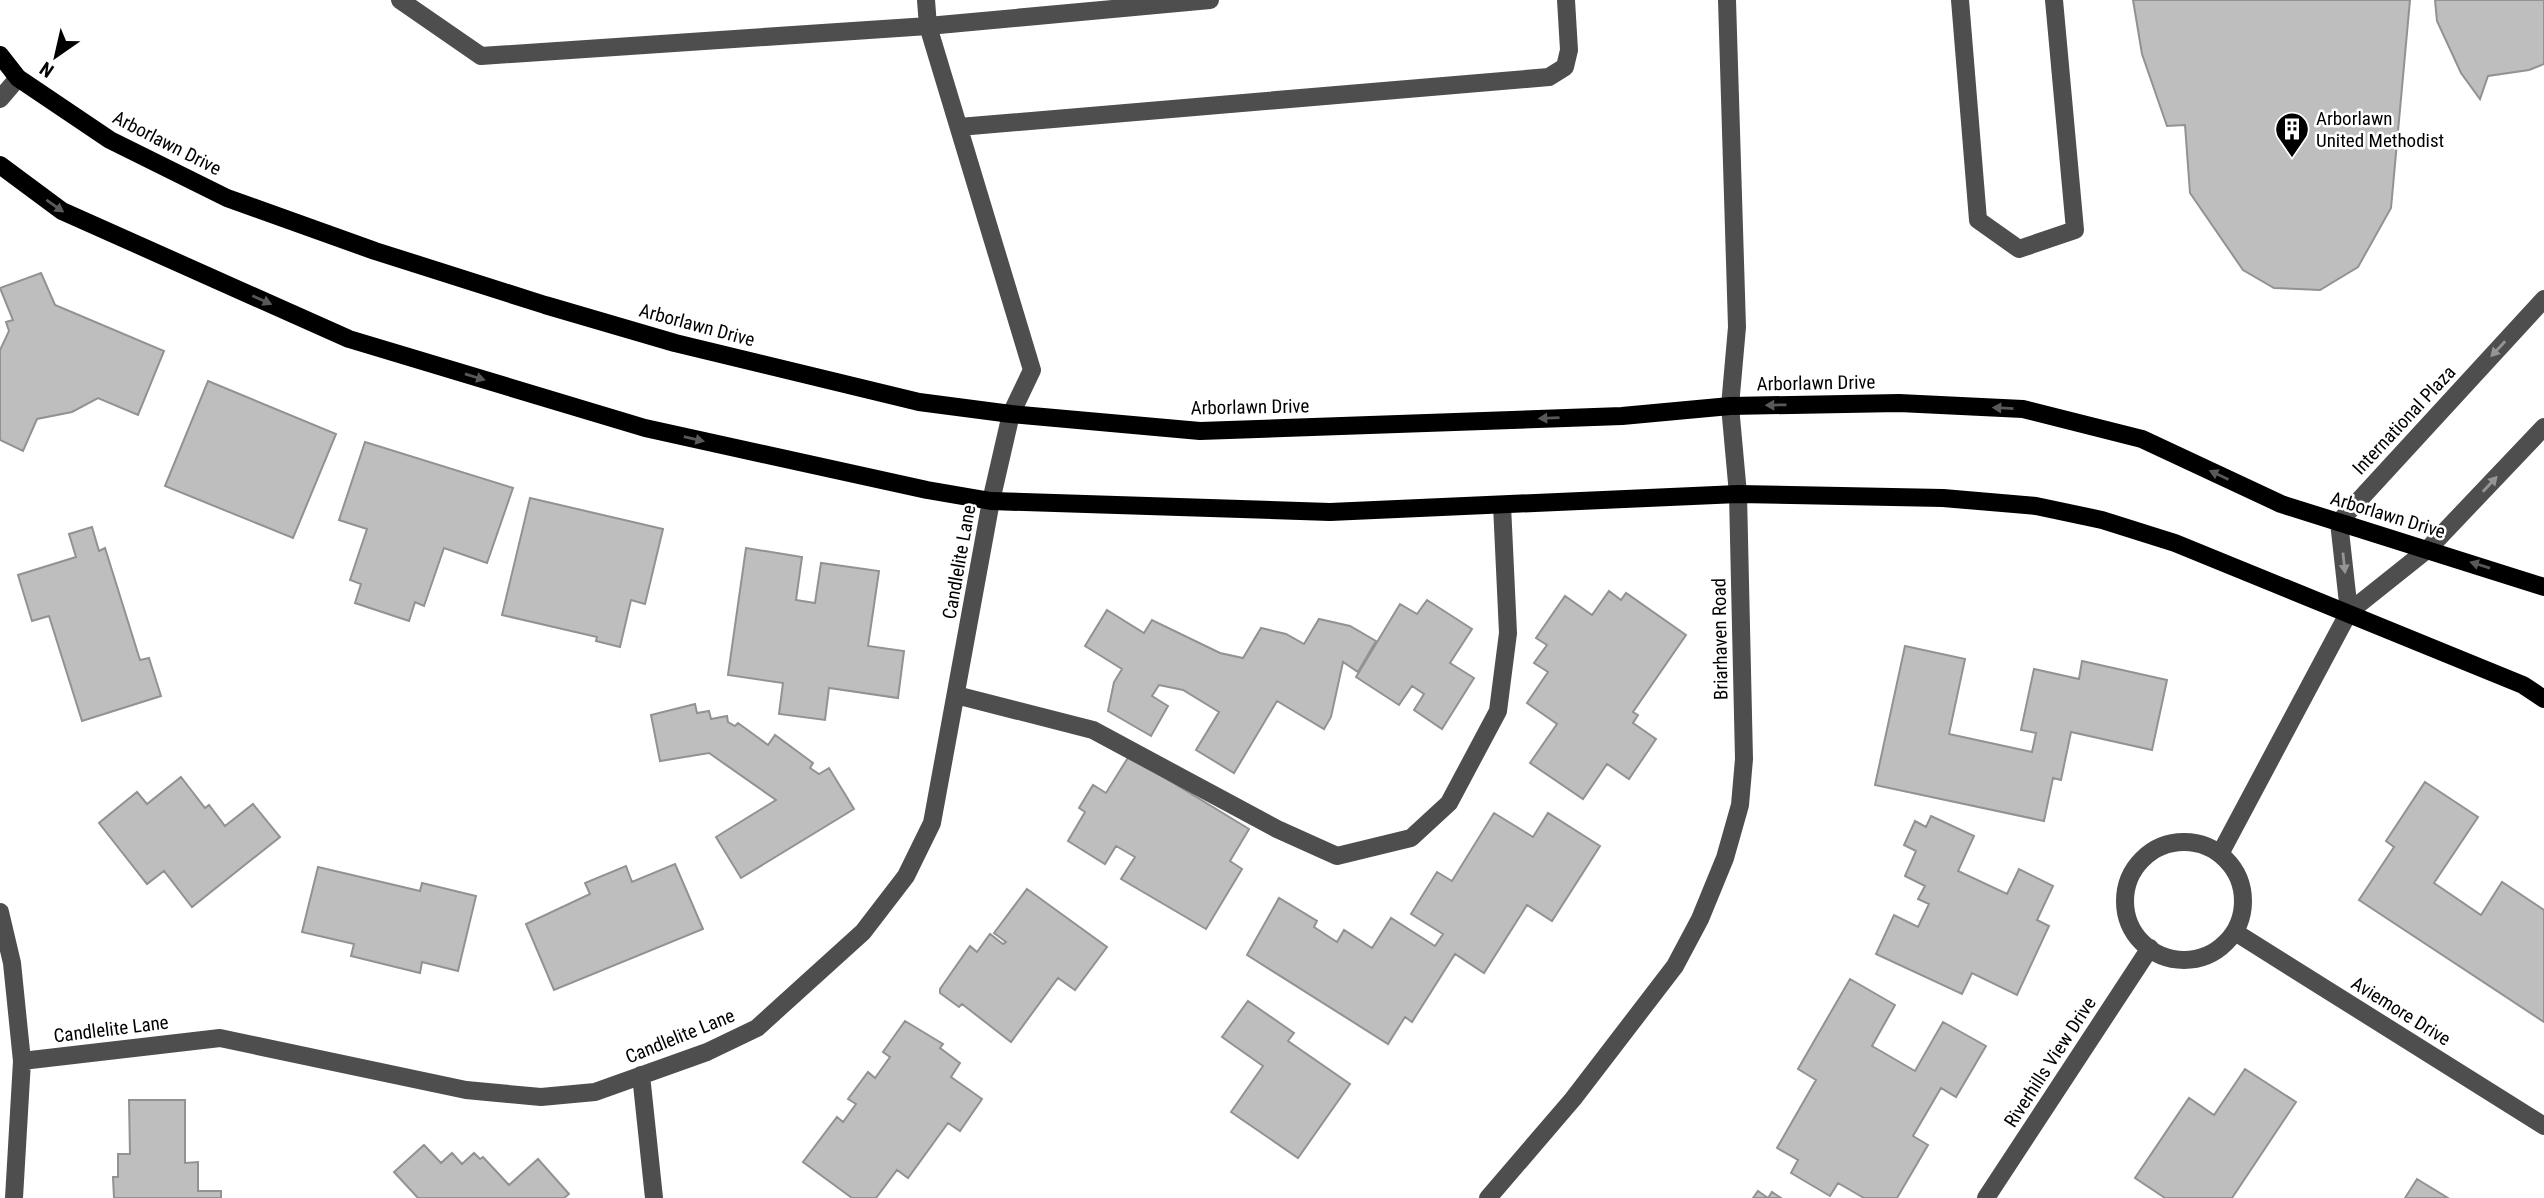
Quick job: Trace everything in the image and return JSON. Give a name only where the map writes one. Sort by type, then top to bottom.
[{"type":"main road","name":"Arborlawn Drive","points":[[0,55],[18,78],[110,140],[227,198],[375,251],[675,342],[919,402],[1011,414],[1200,430],[1622,416],[1730,405],[1899,403],[2023,409],[2142,439],[2281,504],[2544,587]]},
{"type":"main road","points":[[0,165],[62,211],[349,339],[645,428],[913,487],[991,501],[1329,512],[1738,494],[1943,498],[2036,506],[2102,520],[2175,543],[2523,685],[2544,699]]},
{"type":"street","points":[[400,0],[481,56],[928,26],[1210,0]]},
{"type":"street","name":"Candlelite Lane","points":[[22,1061],[220,1038],[466,1090],[541,1097],[595,1092],[707,1052],[757,1028],[863,932],[906,876],[932,823],[991,501],[1011,414],[1032,370],[928,26],[926,0]]},
{"type":"street","points":[[958,127],[1549,77],[1565,67],[1569,50],[1566,0]]},
{"type":"street","name":"Briarhaven Road","points":[[1488,1198],[1573,1100],[1675,966],[1700,919],[1725,858],[1740,805],[1744,759],[1738,494],[1730,405],[1737,327],[1727,0]]},
{"type":"street","points":[[1961,0],[1978,220],[2019,249],[2075,230],[2054,0]]},
{"type":"street","points":[[0,99],[18,78]]},
{"type":"street","name":"International Plaza","points":[[2339,522],[2544,299]]},
{"type":"street","points":[[2220,854],[2348,612],[2428,550],[2544,426]]},
{"type":"street","points":[[956,695],[1093,730],[1277,830],[1337,856],[1411,838],[1449,803],[1498,711],[1508,633],[1502,505]]},
{"type":"street","points":[[2339,522],[2348,612]]},
{"type":"street","points":[[2185,841],[2204,845],[2220,854],[2241,881],[2242,916],[2235,932],[2222,946],[2205,956],[2186,960],[2167,957],[2150,948],[2136,935],[2128,918],[2125,900],[2128,881],[2137,865],[2150,852],[2167,844],[2185,841]]},
{"type":"street","points":[[0,912],[12,963],[22,1061],[14,1198]]},
{"type":"street","name":"Aviemore Drive","points":[[2235,932],[2544,1126]]},
{"type":"street","name":"Riverhills View Drive","points":[[1986,1198],[2150,948]]},
{"type":"street","points":[[640,1075],[654,1198]]},
{"type":"building","name":"Arborlawn United Methodist","points":[[2133,0],[2410,0],[2391,208],[2358,267],[2320,290],[2274,288],[2243,270],[2190,193],[2185,125],[2167,126],[2142,54]]},
{"type":"building","name":"Arborlawn United Methodist","points":[[2435,0],[2544,0],[2544,64],[2529,70],[2488,76],[2480,99],[2461,73],[2437,21]]},
{"type":"building","points":[[41,273],[55,305],[164,351],[138,415],[98,398],[72,412],[37,419],[23,451],[0,440],[0,350],[9,331],[6,322],[13,320],[0,288]]},
{"type":"building","points":[[208,381],[336,434],[293,538],[165,486]]},
{"type":"building","points":[[365,442],[513,488],[487,563],[444,548],[424,606],[415,602],[409,621],[355,603],[361,584],[350,580],[367,529],[339,520]]},
{"type":"building","points":[[530,498],[663,529],[645,604],[631,600],[620,647],[596,641],[597,637],[502,615]]},
{"type":"building","points":[[92,527],[99,551],[105,548],[140,660],[149,658],[161,696],[82,721],[49,616],[32,621],[18,575],[76,557],[69,534]]},
{"type":"building","points":[[746,548],[802,557],[796,600],[815,603],[821,563],[879,571],[868,646],[904,651],[898,698],[829,688],[825,720],[779,714],[783,683],[728,675]]},
{"type":"building","points":[[1609,591],[1621,600],[1626,593],[1686,635],[1633,712],[1638,715],[1633,723],[1656,739],[1629,779],[1607,764],[1583,799],[1530,763],[1557,724],[1527,703],[1548,672],[1534,663],[1547,645],[1536,638],[1565,596],[1592,615]]},
{"type":"building","points":[[1427,600],[1472,629],[1450,663],[1474,678],[1442,729],[1414,710],[1424,694],[1412,686],[1399,705],[1356,677],[1400,604],[1417,614]]},
{"type":"building","points":[[1107,610],[1144,633],[1152,620],[1220,653],[1243,658],[1261,628],[1286,634],[1304,644],[1319,619],[1350,626],[1376,641],[1358,672],[1343,662],[1331,717],[1324,729],[1277,701],[1234,773],[1196,750],[1219,712],[1183,690],[1159,685],[1152,696],[1168,706],[1151,736],[1108,711],[1114,682],[1122,669],[1085,646]]},
{"type":"building","points":[[1905,646],[1965,659],[1949,734],[2032,752],[2036,733],[2021,730],[2034,669],[2079,679],[2082,661],[2167,680],[2152,750],[2071,732],[2061,780],[2053,778],[2044,821],[1875,785]]},
{"type":"building","points":[[695,704],[697,713],[709,711],[711,719],[727,716],[728,722],[735,726],[738,723],[768,745],[775,735],[813,763],[810,768],[819,774],[829,768],[854,809],[741,878],[716,837],[776,800],[709,753],[660,761],[651,715]]},
{"type":"building","points":[[1129,756],[1249,829],[1230,861],[1242,869],[1206,929],[1121,879],[1135,857],[1116,846],[1105,864],[1068,841],[1085,812],[1079,808],[1093,785],[1106,793]]},
{"type":"building","points":[[181,777],[205,808],[209,805],[225,826],[253,804],[280,837],[192,907],[164,871],[147,884],[99,823],[137,792],[147,804]]},
{"type":"building","points":[[2425,782],[2478,817],[2434,883],[2481,915],[2502,882],[2544,910],[2544,1022],[2359,900],[2394,847],[2386,841]]},
{"type":"building","points":[[1494,813],[1533,837],[1548,813],[1600,846],[1552,921],[1527,905],[1484,973],[1455,954],[1412,1022],[1405,1017],[1388,1044],[1247,955],[1279,898],[1317,921],[1314,927],[1337,942],[1344,930],[1372,948],[1391,918],[1435,946],[1443,934],[1411,914],[1437,872],[1452,881]]},
{"type":"building","points":[[1931,816],[1974,836],[1958,871],[2007,894],[2019,869],[2053,886],[2037,920],[2049,926],[2017,995],[1972,973],[1962,994],[1876,954],[1894,915],[1918,927],[1929,904],[1918,899],[1925,886],[1905,876],[1916,851],[1904,845],[1915,821],[1926,827]]},
{"type":"building","points":[[675,864],[703,929],[554,990],[526,924],[590,894],[585,883],[626,866],[632,882]]},
{"type":"building","points":[[318,867],[420,891],[422,883],[476,896],[458,971],[422,962],[420,973],[351,956],[354,944],[302,932]]},
{"type":"building","points":[[1027,889],[1107,947],[1075,990],[1058,978],[1011,1042],[962,1004],[959,1007],[940,993],[940,989],[970,946],[977,952],[990,934],[1003,944],[1006,942],[994,933]]},
{"type":"building","points":[[1850,979],[1895,1005],[1872,1046],[1915,1071],[1943,1022],[1986,1046],[1956,1097],[1941,1088],[1913,1136],[1928,1145],[1897,1198],[1864,1198],[1838,1183],[1830,1196],[1791,1173],[1798,1160],[1777,1148],[1816,1080],[1798,1069]]},
{"type":"building","points":[[1248,1001],[1294,1033],[1288,1041],[1350,1084],[1298,1158],[1231,1112],[1263,1066],[1222,1037]]},
{"type":"building","points":[[905,1021],[943,1044],[940,1048],[960,1063],[951,1077],[982,1099],[960,1131],[948,1123],[908,1178],[897,1170],[876,1198],[852,1198],[803,1162],[837,1117],[843,1122],[856,1104],[848,1099],[868,1072],[875,1078],[890,1057],[883,1052]]},
{"type":"building","points":[[2245,1069],[2296,1102],[2232,1198],[2165,1198],[2135,1178],[2189,1098],[2214,1115]]},
{"type":"building","points":[[129,1100],[185,1100],[185,1163],[198,1162],[198,1191],[221,1191],[221,1198],[114,1198],[113,1177],[118,1177],[118,1154],[130,1154]]},
{"type":"building","points":[[424,1145],[441,1163],[452,1153],[462,1164],[474,1153],[480,1159],[483,1157],[509,1185],[538,1159],[569,1194],[564,1198],[418,1198],[394,1172]]},
{"type":"building","points":[[2417,1179],[2448,1198],[2405,1198]]},
{"type":"building","points":[[1758,1191],[1768,1198],[1753,1198]]},
{"type":"building","points":[[1772,1192],[1781,1198],[1768,1198]]},
{"type":"place","name":"Arborlawn United Methodist","points":[[2292,159]]}]
